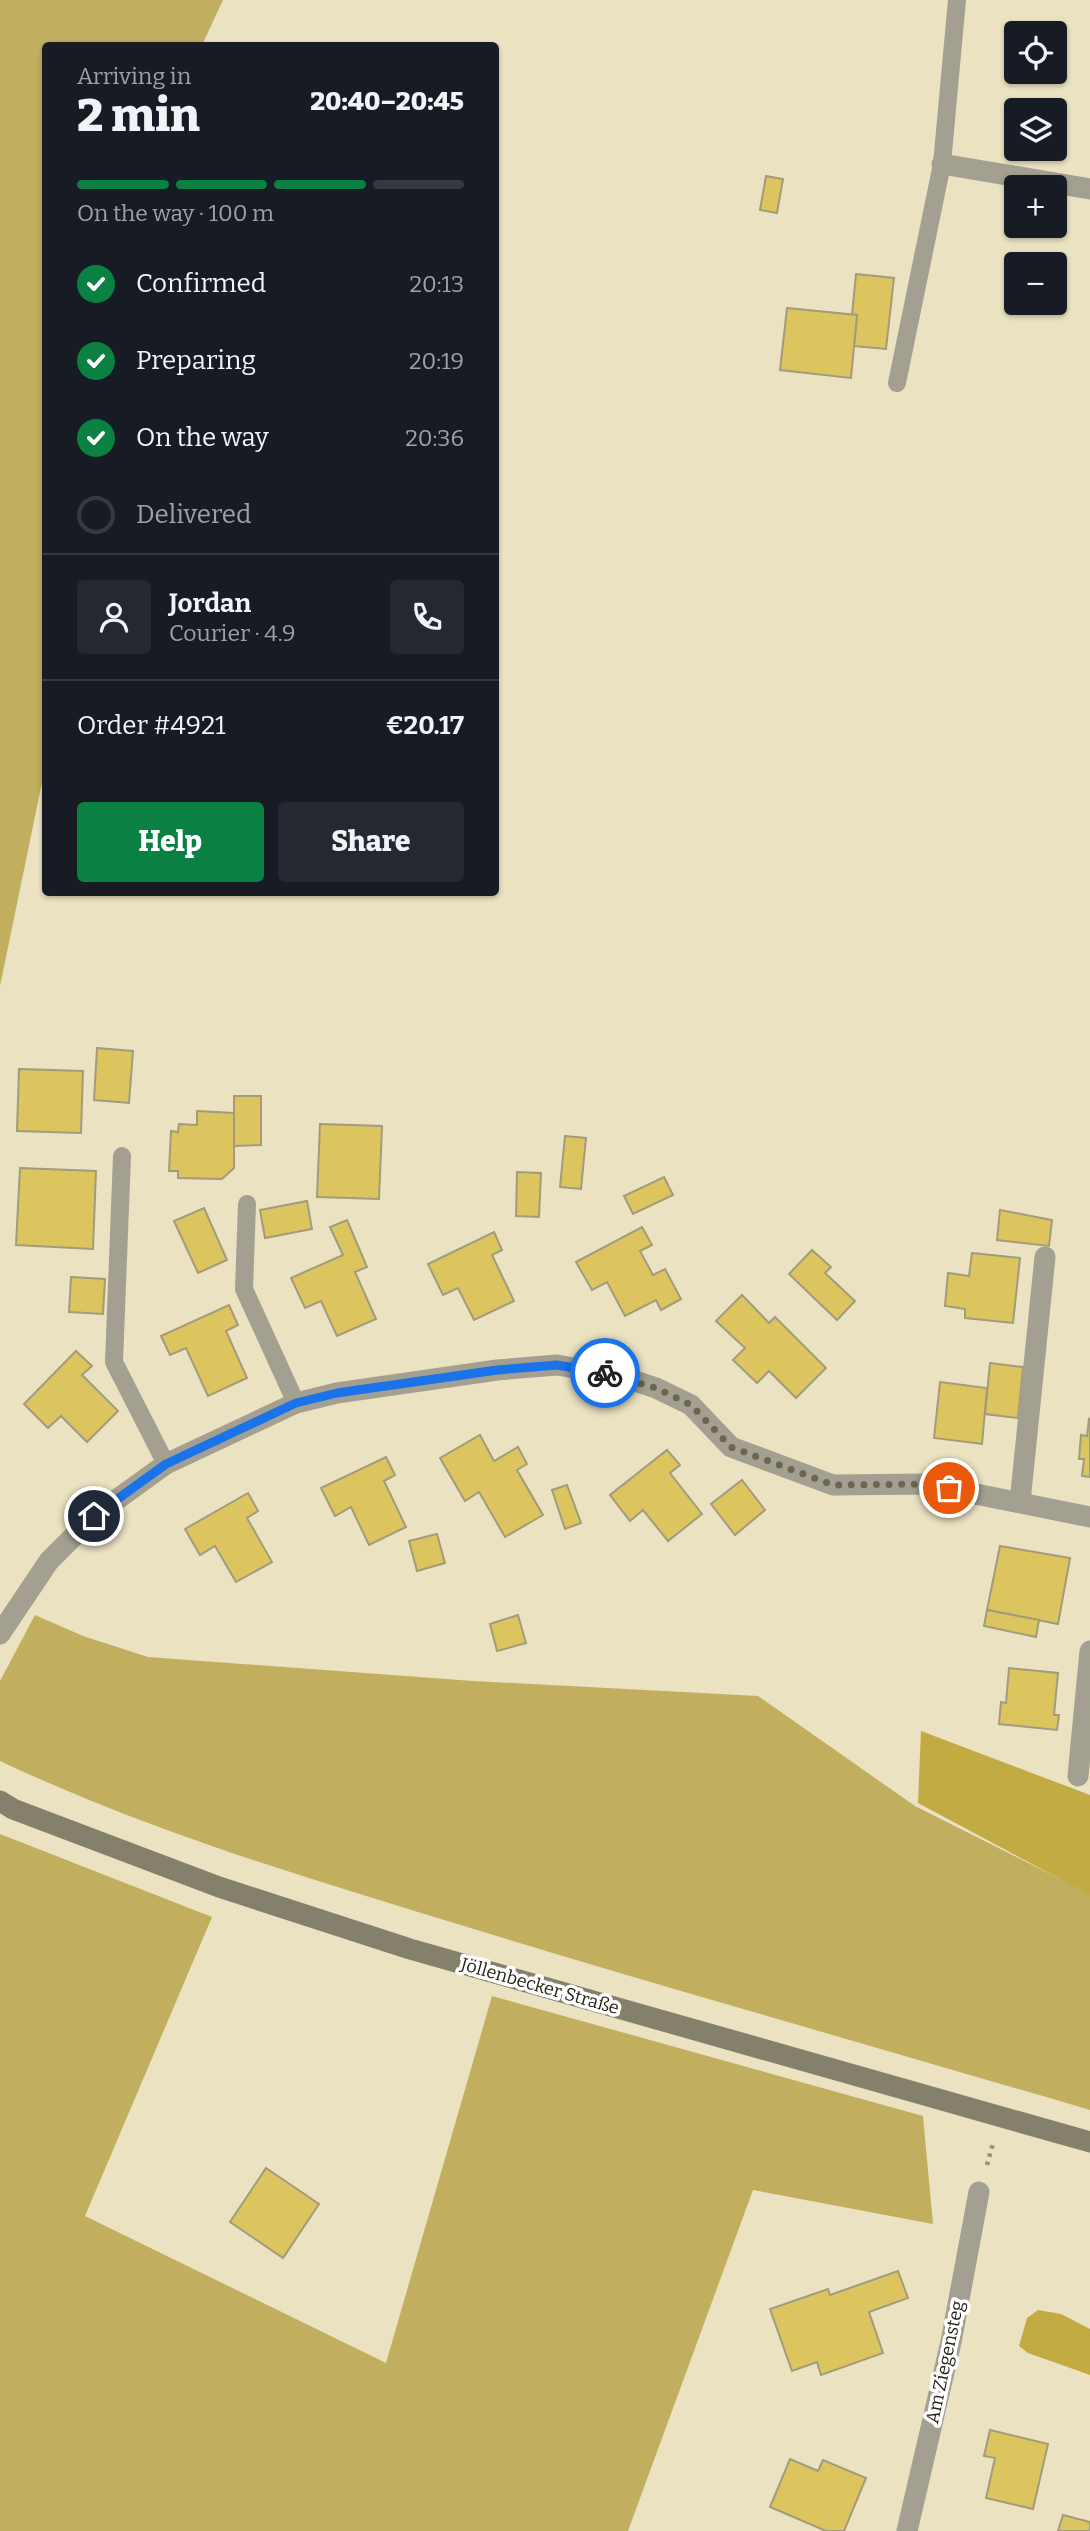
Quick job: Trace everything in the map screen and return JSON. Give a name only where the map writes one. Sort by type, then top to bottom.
[{"type":"main road","name":"Jöllenbecker Straße","points":[[0,1801],[13,1809],[219,1887],[410,1949],[1090,2142]]},
{"type":"street","points":[[942,164],[1090,189]]},
{"type":"street","points":[[1020,1503],[1045,1257]]},
{"type":"street","points":[[0,1634],[49,1561],[94,1516],[166,1464],[296,1403],[337,1393],[485,1371],[557,1365],[620,1376],[656,1388],[691,1405],[731,1447],[833,1485],[926,1484],[1090,1517]]},
{"type":"street","points":[[1077,1776],[1090,1651]]},
{"type":"street","name":"Am Ziegensteg","points":[[907,2531],[912,2519],[951,2342],[979,2192]]},
{"type":"lane","points":[[897,383],[942,164],[957,0]]},
{"type":"lane","points":[[122,1156],[114,1362],[166,1464]]},
{"type":"lane","points":[[247,1205],[244,1289],[296,1403]]},
{"type":"path","points":[[979,2192],[1001,2117]]},
{"type":"shaded area","points":[[0,0],[223,0],[203,42],[42,42],[42,782],[0,986]]},
{"type":"shaded area","points":[[35,1615],[83,1636],[148,1657],[473,1681],[758,1696],[915,1806],[1090,1894],[1090,2110],[630,1976],[296,1874],[116,1811],[0,1761],[0,1681]]},
{"type":"shaded area","points":[[921,1731],[1090,1795],[1090,1895],[918,1803]]},
{"type":"shaded area","points":[[0,1834],[212,1917],[85,2216],[386,2363],[492,1996],[923,2116],[933,2224],[753,2190],[628,2531],[0,2531]]},
{"type":"shaded area","points":[[1038,2310],[1061,2314],[1090,2329],[1090,2375],[1028,2353],[1019,2346],[1027,2318]]},
{"type":"building","points":[[766,176],[783,179],[777,213],[760,210]]},
{"type":"building","points":[[856,274],[894,278],[886,349],[854,346],[857,315],[852,315]]},
{"type":"building","points":[[787,308],[857,315],[851,378],[780,370]]},
{"type":"building","points":[[97,1048],[133,1051],[129,1103],[94,1100]]},
{"type":"building","points":[[19,1069],[83,1071],[81,1133],[17,1131]]},
{"type":"building","points":[[234,1096],[261,1096],[261,1145],[234,1146]]},
{"type":"building","points":[[197,1111],[234,1113],[234,1168],[222,1179],[178,1178],[178,1171],[169,1171],[171,1131],[178,1132],[179,1124],[197,1125]]},
{"type":"building","points":[[320,1124],[382,1126],[379,1199],[317,1197]]},
{"type":"building","points":[[565,1136],[586,1138],[581,1189],[560,1187]]},
{"type":"building","points":[[20,1168],[96,1171],[93,1249],[16,1245]]},
{"type":"building","points":[[517,1172],[541,1173],[539,1217],[516,1216]]},
{"type":"building","points":[[664,1177],[673,1195],[633,1214],[624,1196]]},
{"type":"building","points":[[307,1201],[312,1229],[265,1238],[260,1210]]},
{"type":"building","points":[[204,1208],[227,1260],[198,1273],[174,1221]]},
{"type":"building","points":[[1000,1210],[1052,1220],[1049,1246],[997,1240]]},
{"type":"building","points":[[347,1220],[367,1267],[355,1272],[376,1319],[337,1336],[321,1301],[305,1308],[291,1278],[343,1255],[330,1227]]},
{"type":"building","points":[[642,1227],[652,1245],[640,1251],[653,1275],[665,1269],[681,1299],[661,1310],[656,1300],[625,1316],[607,1282],[592,1290],[576,1262]]},
{"type":"building","points":[[494,1232],[502,1250],[492,1255],[514,1301],[474,1320],[458,1288],[443,1295],[428,1264]]},
{"type":"building","points":[[812,1250],[831,1267],[825,1273],[855,1301],[837,1320],[789,1274]]},
{"type":"building","points":[[972,1253],[1020,1258],[1013,1323],[965,1318],[965,1309],[945,1306],[948,1273],[969,1276]]},
{"type":"building","points":[[71,1277],[105,1279],[103,1314],[69,1312]]},
{"type":"building","points":[[742,1295],[769,1323],[775,1317],[826,1368],[796,1398],[769,1371],[757,1383],[733,1360],[745,1348],[716,1321]]},
{"type":"building","points":[[229,1305],[238,1325],[226,1331],[247,1378],[208,1396],[186,1348],[170,1355],[161,1336]]},
{"type":"building","points":[[76,1351],[92,1366],[82,1375],[118,1411],[87,1442],[61,1416],[48,1428],[24,1404]]},
{"type":"building","points":[[990,1363],[1023,1367],[1018,1418],[985,1414]]},
{"type":"building","points":[[940,1382],[987,1388],[982,1444],[934,1438]]},
{"type":"building","points":[[1089,1419],[1090,1477],[1082,1476],[1084,1459],[1079,1459],[1081,1435],[1087,1436]]},
{"type":"building","points":[[480,1435],[494,1461],[518,1447],[527,1464],[517,1470],[543,1515],[505,1537],[479,1492],[465,1501],[440,1458]]},
{"type":"building","points":[[667,1450],[680,1465],[670,1473],[702,1514],[668,1541],[643,1510],[630,1521],[610,1495]]},
{"type":"building","points":[[386,1457],[395,1475],[384,1481],[406,1527],[369,1545],[351,1507],[335,1516],[321,1488]]},
{"type":"building","points":[[742,1480],[765,1510],[735,1535],[711,1504]]},
{"type":"building","points":[[567,1485],[581,1523],[565,1529],[552,1490]]},
{"type":"building","points":[[248,1493],[258,1511],[247,1518],[272,1562],[236,1582],[215,1546],[200,1555],[185,1529]]},
{"type":"building","points":[[437,1534],[445,1563],[417,1571],[409,1541]]},
{"type":"building","points":[[1000,1546],[1070,1558],[1058,1624],[987,1610]]},
{"type":"building","points":[[987,1610],[1039,1620],[1036,1637],[984,1626]]},
{"type":"building","points":[[518,1615],[526,1643],[497,1651],[490,1624]]},
{"type":"building","points":[[1009,1668],[1058,1673],[1054,1715],[1059,1715],[1057,1730],[999,1724],[1001,1702],[1006,1703]]},
{"type":"building","points":[[266,2168],[319,2204],[283,2258],[230,2222]]},
{"type":"building","points":[[898,2271],[908,2298],[869,2312],[883,2353],[821,2375],[817,2362],[792,2371],[770,2309],[828,2289],[830,2295]]},
{"type":"building","points":[[990,2430],[1048,2444],[1033,2509],[986,2498],[995,2458],[984,2456]]},
{"type":"building","points":[[790,2459],[818,2471],[823,2460],[866,2478],[844,2531],[826,2531],[770,2507]]},
{"type":"building","points":[[1063,2515],[1090,2522],[1090,2531],[1058,2531]]},
{"type":"way so far","points":[[605,1373],[656,1388],[691,1405],[731,1447],[833,1485],[926,1484],[949,1488]]},
{"type":"route","points":[[94,1516],[166,1464],[296,1403],[337,1393],[497,1370],[557,1365],[605,1373]]}]
